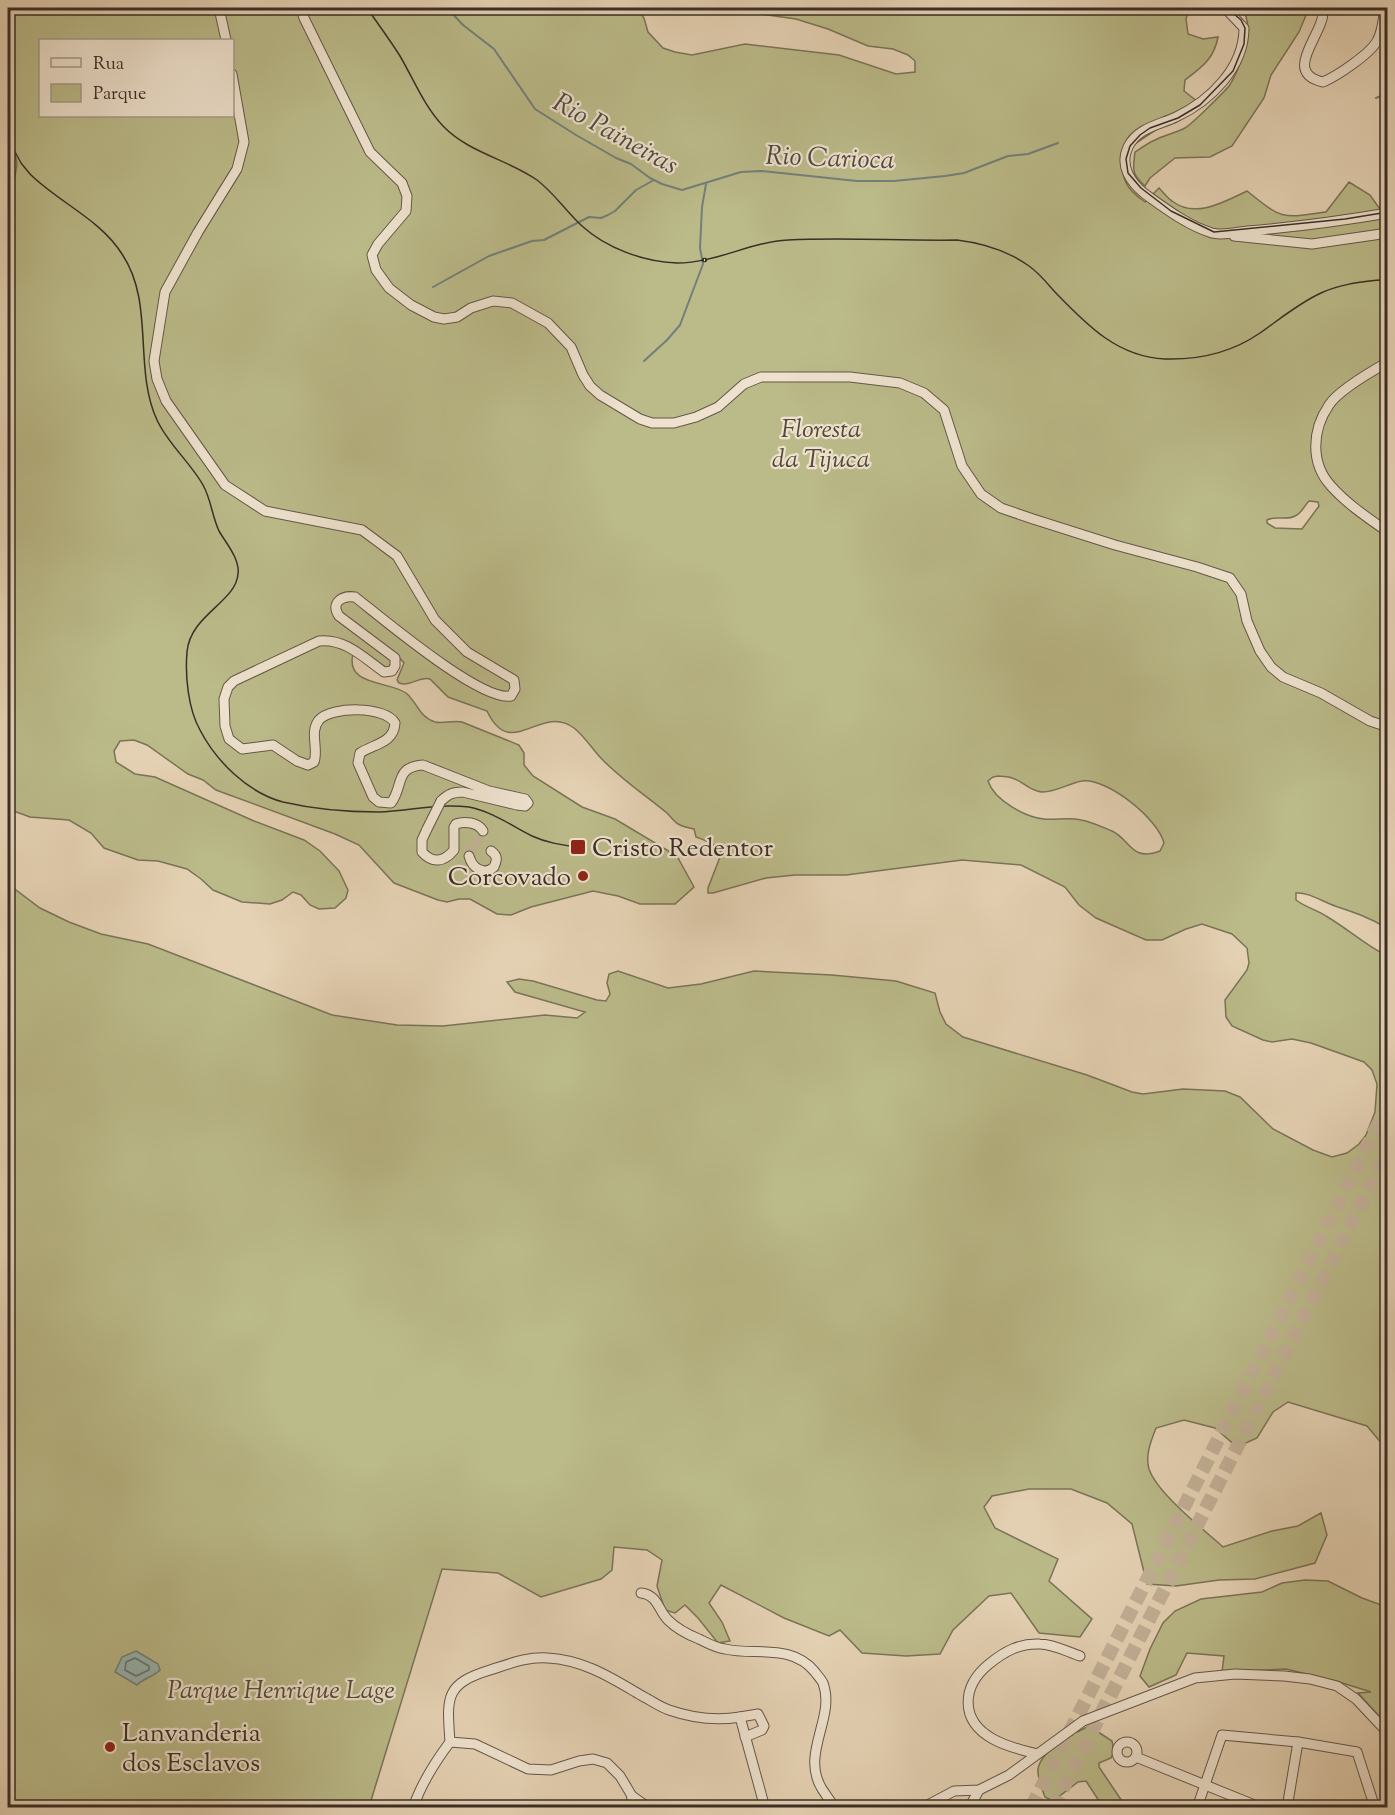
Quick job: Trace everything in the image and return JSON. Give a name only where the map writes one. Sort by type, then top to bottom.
[{"type":"street","points":[[219,8],[226,39]]},
{"type":"street","points":[[301,8],[370,152],[402,183],[407,196],[406,212],[378,244],[372,255],[376,270],[389,288],[411,305],[434,317],[444,319],[457,317],[471,308],[493,301],[512,303],[548,323],[571,347],[583,375],[600,395],[640,420],[652,423],[674,423],[696,417],[718,407],[744,384],[761,377],[850,377],[900,383],[924,393],[944,410],[962,466],[981,494],[1001,508],[1033,519],[1230,578],[1241,594],[1246,621],[1260,651],[1271,667],[1284,677],[1321,693],[1370,721],[1388,727]]},
{"type":"street","points":[[1225,8],[1244,28],[1241,48],[1232,70],[1204,101],[1176,117],[1149,126],[1138,134],[1128,146],[1124,159],[1127,173],[1140,190],[1171,213],[1214,234],[1312,244],[1388,234]]},
{"type":"street","points":[[1323,8],[1322,21],[1306,55],[1304,66],[1315,80],[1323,82],[1344,70],[1373,48],[1381,32],[1385,8]]},
{"type":"street","points":[[234,85],[244,142],[237,169],[198,232],[165,292],[154,360],[166,401],[225,485],[265,511],[362,530],[397,556],[435,620],[467,651],[514,680],[515,689],[511,696],[504,698],[483,688],[422,651],[355,597],[343,597],[335,606],[335,611],[395,657],[395,666],[392,671],[384,672],[343,643],[332,639],[319,640],[234,681],[224,699],[225,726],[229,739],[242,749],[273,745],[297,761],[308,765],[314,762],[316,756],[314,730],[319,721],[338,711],[380,712],[392,718],[395,723],[393,733],[385,742],[360,753],[358,763],[373,797],[379,802],[391,803],[404,772],[411,766],[423,765],[489,791],[525,799],[528,803],[525,806],[517,805],[463,792],[448,794],[441,801],[422,840],[422,852],[429,858],[440,861],[448,857],[454,850],[456,824],[469,823],[480,826],[483,831]]},
{"type":"street","points":[[1214,234],[1347,220],[1388,213]]},
{"type":"street","points":[[1388,362],[1352,385],[1329,404],[1318,426],[1315,450],[1320,470],[1330,485],[1354,507],[1388,532]]},
{"type":"street","points":[[469,856],[473,865],[481,870],[489,871],[497,860],[491,851]]},
{"type":"street","points":[[641,1593],[649,1594],[656,1600],[668,1620],[691,1636],[725,1649],[769,1651],[795,1656],[812,1667],[823,1682],[825,1704],[814,1755],[814,1772],[831,1804],[836,1808]]},
{"type":"street","points":[[1037,1754],[1009,1747],[990,1738],[975,1723],[967,1703],[969,1686],[980,1672],[1002,1653],[1023,1645],[1043,1644],[1080,1656]]},
{"type":"street","points":[[413,1808],[432,1768],[450,1742],[448,1710],[450,1696],[458,1685],[472,1675],[518,1662],[546,1658],[592,1667],[667,1709],[700,1718],[726,1720],[758,1714],[764,1726],[762,1730],[745,1737]]},
{"type":"street","points":[[922,1808],[954,1791],[979,1790],[1009,1775],[1070,1729],[1093,1716],[1195,1678],[1235,1674],[1284,1676],[1310,1679],[1337,1686],[1356,1699],[1388,1733]]},
{"type":"street","points":[[740,1718],[765,1808]]},
{"type":"street","points":[[1197,1808],[1222,1735],[1298,1742],[1357,1752],[1375,1808]]},
{"type":"street","points":[[450,1742],[475,1744],[528,1769],[551,1770],[593,1759],[607,1763],[620,1776],[632,1796],[649,1808]]},
{"type":"street","points":[[1287,1808],[1298,1742]]},
{"type":"street","points":[[1136,1757],[1263,1808]]},
{"type":"street","points":[[973,1806],[979,1790]]},
{"type":"street","points":[[631,1808],[632,1796]]},
{"type":"green space","name":"Floresta da Tijuca","points":[[12,8],[634,8],[638,9],[644,18],[648,32],[663,48],[675,52],[692,55],[745,44],[839,55],[896,74],[915,72],[915,61],[908,55],[893,49],[868,46],[828,29],[796,19],[719,8],[1189,8],[1186,19],[1188,34],[1203,39],[1218,37],[1216,45],[1206,62],[1185,80],[1184,91],[1198,102],[1124,151],[1123,174],[1132,192],[1145,202],[1159,188],[1170,200],[1181,206],[1200,209],[1219,204],[1247,191],[1276,212],[1283,215],[1300,216],[1326,212],[1349,182],[1370,195],[1382,212],[1387,211],[1387,928],[1362,915],[1306,894],[1296,893],[1296,900],[1326,916],[1387,956],[1387,1450],[1367,1426],[1288,1402],[1273,1412],[1257,1438],[1237,1447],[1215,1428],[1184,1420],[1156,1428],[1148,1459],[1149,1469],[1161,1489],[1223,1547],[1272,1531],[1298,1526],[1321,1513],[1327,1535],[1315,1563],[1255,1579],[1219,1580],[1176,1586],[1147,1584],[1132,1524],[1107,1503],[1071,1489],[1029,1489],[992,1496],[984,1507],[995,1528],[1058,1559],[1049,1581],[1092,1619],[1080,1637],[1039,1633],[1011,1593],[989,1596],[953,1630],[940,1654],[906,1656],[862,1653],[840,1630],[829,1636],[784,1618],[721,1585],[709,1603],[722,1622],[730,1641],[718,1643],[685,1605],[675,1613],[665,1610],[657,1586],[662,1560],[647,1550],[614,1547],[612,1570],[601,1579],[541,1597],[498,1573],[442,1569],[369,1807],[8,1807],[8,884],[40,908],[101,934],[148,944],[332,1015],[397,1025],[443,1026],[545,1015],[577,1018],[585,1012],[515,992],[507,982],[519,979],[606,1001],[610,994],[607,983],[609,974],[618,971],[668,988],[701,984],[754,971],[832,975],[896,981],[935,993],[946,1024],[963,1037],[1087,1075],[1132,1092],[1143,1094],[1183,1089],[1225,1091],[1240,1097],[1273,1129],[1313,1150],[1332,1157],[1347,1153],[1366,1135],[1375,1112],[1377,1084],[1372,1070],[1364,1062],[1311,1043],[1292,1039],[1272,1042],[1263,1040],[1232,1026],[1226,1017],[1225,1000],[1247,970],[1249,963],[1247,948],[1232,934],[1202,924],[1162,940],[1146,940],[1096,918],[1079,905],[1065,887],[1021,865],[962,860],[846,875],[795,875],[766,878],[708,893],[721,852],[713,844],[696,837],[694,829],[676,823],[667,813],[623,779],[574,728],[561,722],[549,722],[516,732],[506,732],[496,725],[487,711],[448,697],[430,679],[426,678],[408,684],[399,683],[397,680],[404,663],[397,655],[388,668],[353,654],[352,664],[362,677],[406,693],[430,720],[462,722],[519,745],[524,753],[524,765],[533,776],[582,807],[615,819],[677,856],[694,887],[675,904],[640,904],[618,896],[593,891],[531,907],[511,915],[497,914],[470,899],[447,902],[438,900],[394,883],[359,845],[216,790],[203,780],[188,774],[147,745],[134,740],[120,741],[114,751],[116,762],[135,774],[155,777],[254,821],[304,840],[320,851],[339,871],[348,890],[346,898],[335,908],[319,909],[310,905],[301,895],[293,892],[282,900],[270,904],[242,902],[213,890],[187,869],[158,861],[138,860],[104,848],[91,833],[69,820],[30,817],[8,809],[8,186],[14,182],[17,164],[8,117],[8,16]],"holes":[[[1309,501],[1318,502],[1319,506],[1302,529],[1275,528],[1267,523],[1270,519],[1295,516]],[[998,776],[1010,777],[1041,792],[1082,781],[1105,786],[1142,812],[1160,833],[1164,843],[1160,851],[1143,854],[1132,849],[1112,831],[1093,823],[1072,819],[1044,819],[1028,815],[1003,801],[991,788],[988,781]]]},
{"type":"green space","points":[[1240,8],[1309,8],[1299,32],[1271,75],[1264,98],[1232,146],[1210,157],[1175,158],[1150,178],[1145,186],[1134,171],[1135,152],[1152,141],[1188,126],[1208,108],[1233,79],[1242,58],[1247,35],[1245,15]]},
{"type":"green space","points":[[1305,1580],[1328,1581],[1362,1598],[1387,1607],[1387,1725],[1358,1693],[1371,1692],[1286,1669],[1222,1672],[1224,1656],[1187,1653],[1176,1675],[1149,1687],[1140,1676],[1163,1623],[1175,1611],[1201,1599],[1262,1592],[1282,1583]]},
{"type":"green space","points":[[1089,1726],[1112,1741],[1114,1751],[1111,1758],[1099,1763],[1099,1767],[1126,1807],[1103,1807],[1086,1781],[1078,1782],[1053,1801],[1045,1797],[1038,1776],[1040,1762],[1059,1743]]},
{"type":"water","points":[[136,1651],[158,1664],[160,1670],[137,1685],[115,1672],[122,1657]]},
{"type":"waterway","name":"Rio Carioca","points":[[447,8],[463,25],[494,49],[535,109],[616,158],[631,164],[650,178],[682,190],[741,172],[761,171],[857,181],[894,181],[945,176],[964,173],[1008,156],[1028,154],[1058,143]]},
{"type":"waterway","name":"Rio Carioca","points":[[1376,98],[1388,93]]},
{"type":"waterway","name":"Rio Paineiras","points":[[433,287],[489,256],[532,241],[544,240],[589,217],[601,218],[608,215],[636,190],[654,180]]},
{"type":"waterway","points":[[644,361],[680,325],[703,264],[700,248],[702,207],[706,184]]},
{"type":"tunnel","points":[[469,856],[470,850],[484,835],[483,831]]},
{"type":"tunnel","points":[[1031,1808],[1388,1105]]},
{"type":"tunnel","points":[[1053,1808],[1388,1151]]},
{"type":"tram line","points":[[8,12],[9,8]]},
{"type":"tram line","points":[[367,8],[400,56],[430,110],[443,126],[464,143],[537,180],[592,234],[614,247],[639,257],[664,262],[691,262],[760,244],[788,240],[966,241],[1004,252],[1029,266],[1091,327],[1117,345],[1148,357],[1165,359],[1214,354],[1238,346],[1297,306],[1321,293],[1345,285],[1388,279]]},
{"type":"tram line","points":[[1227,8],[1241,20],[1245,28],[1244,44],[1233,71],[1200,105],[1140,135],[1130,146],[1126,159],[1128,173],[1141,188],[1171,211],[1214,232],[1345,219],[1388,212]]},
{"type":"tram line","points":[[8,139],[30,174],[91,221],[122,254],[132,273],[138,293],[146,379],[157,420],[203,485],[219,531],[237,563],[238,574],[230,593],[196,628],[187,652],[186,671],[190,702],[196,722],[215,753],[234,774],[246,783],[270,798],[283,802],[343,811],[367,812],[446,806],[469,807],[493,815],[532,836],[578,847]]},
{"type":"place","name":"Cristo Redentor","points":[[578,847]]},
{"type":"place","name":"Corcovado","points":[[583,876]]},
{"type":"place","name":"Lanvanderia dos Esclavos","points":[[110,1747]]},
{"type":"park label","name":"Parque Henrique Lage","points":[[281,1689]]}]
